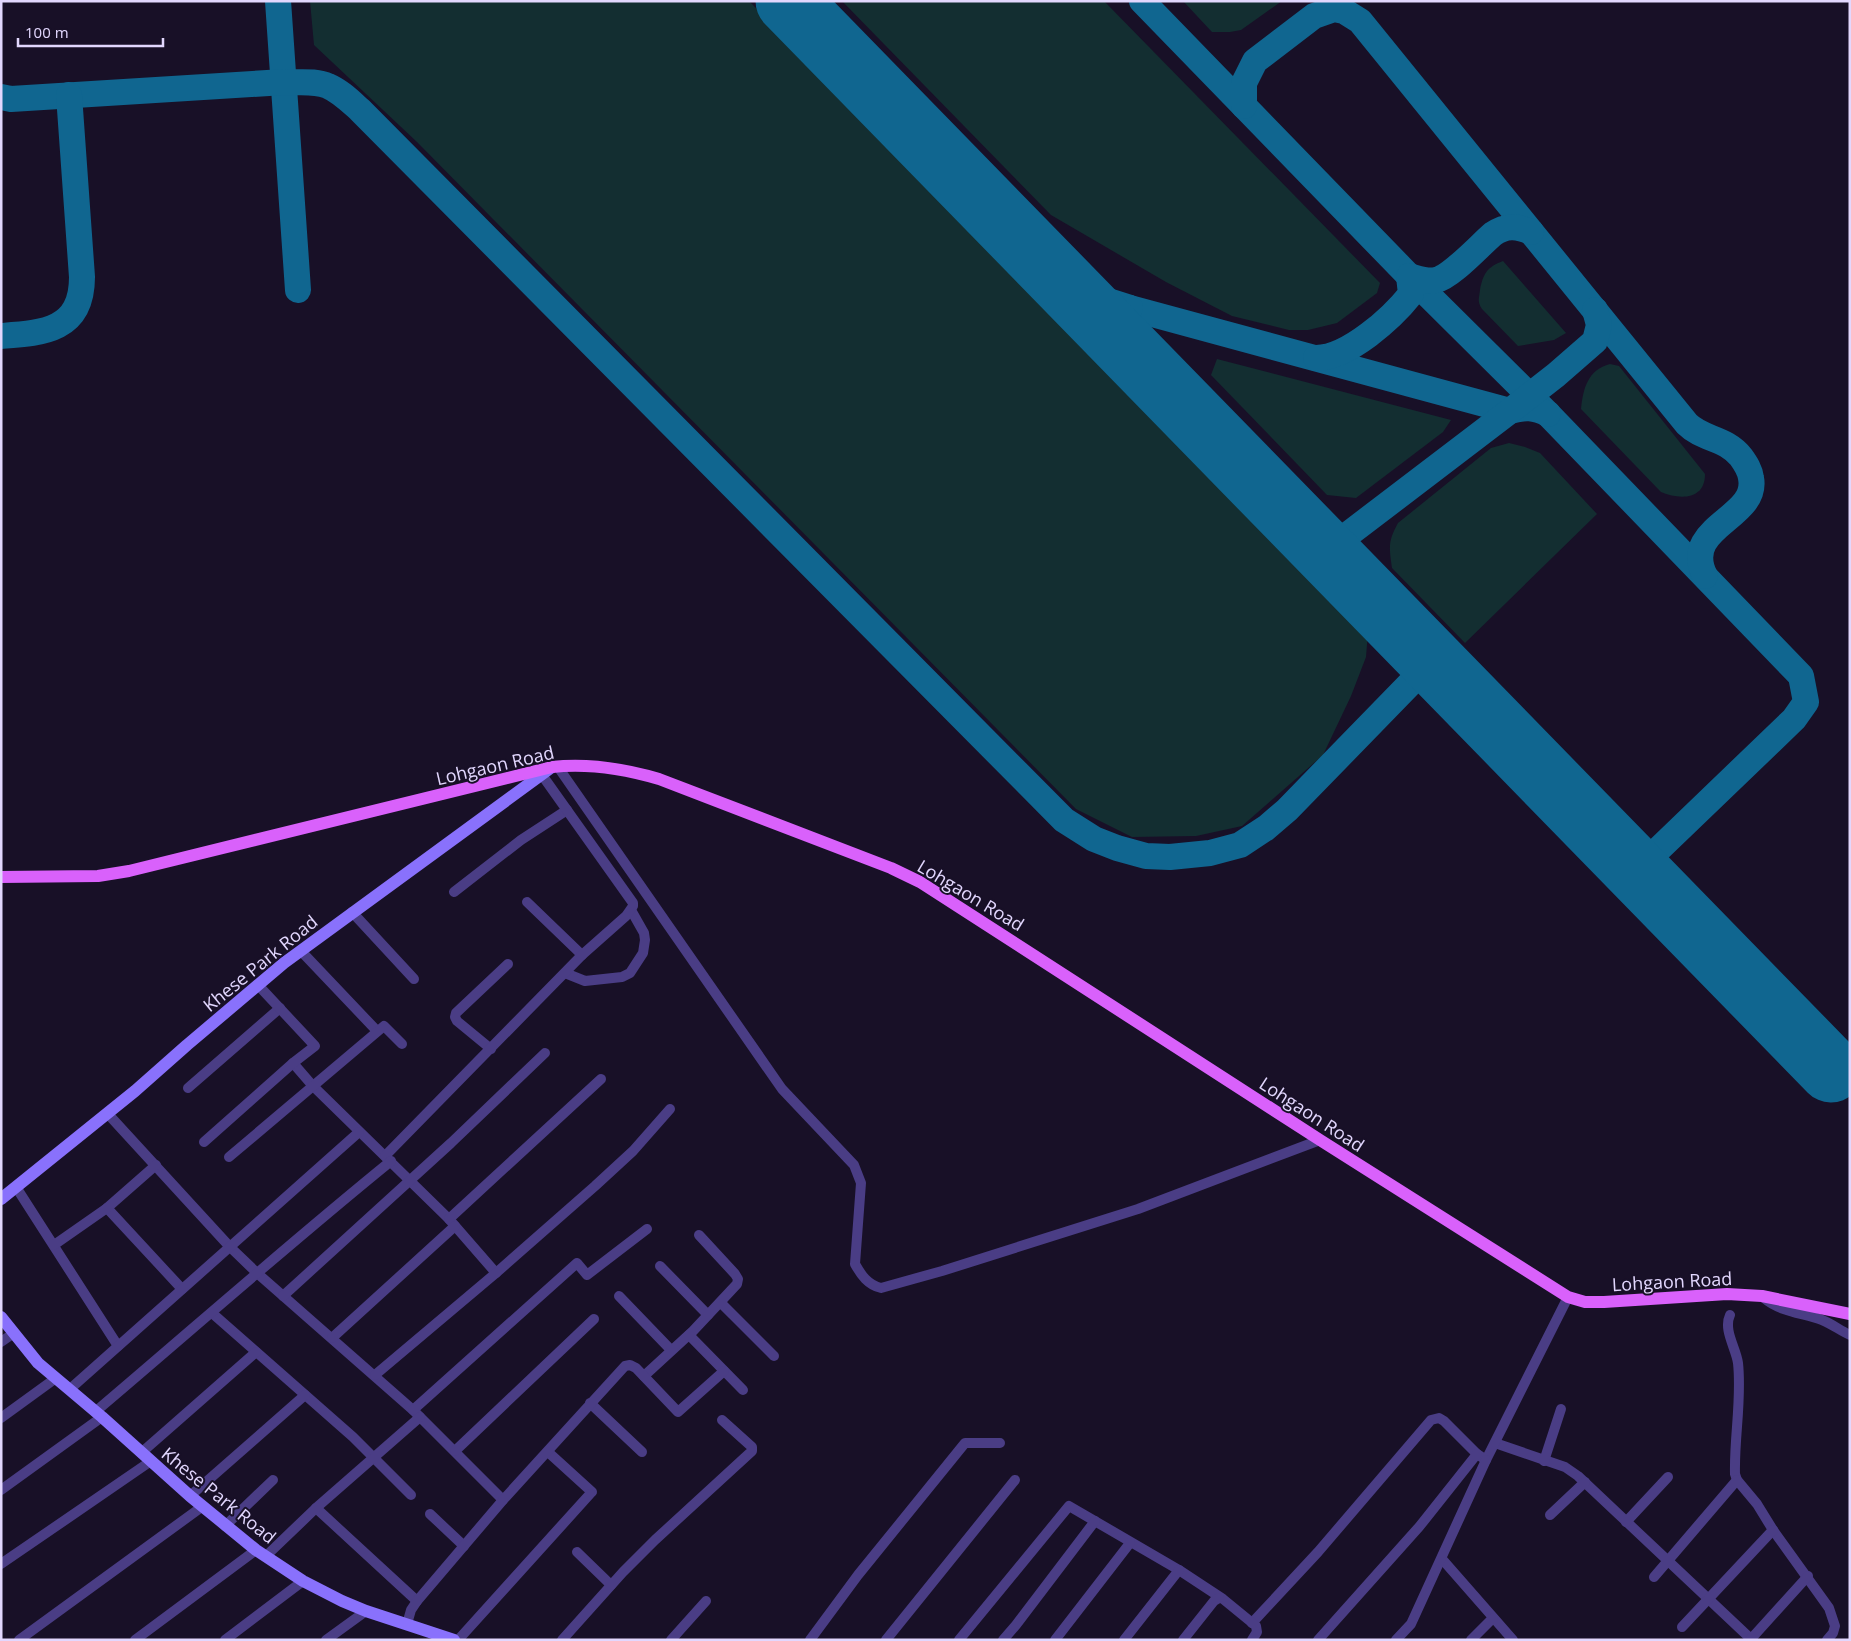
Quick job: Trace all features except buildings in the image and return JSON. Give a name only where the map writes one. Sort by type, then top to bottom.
[{"type":"main road","name":"Lohgaon Road","points":[[1,877],[98,876],[129,871],[550,770],[600,767],[636,772],[659,779],[891,868],[920,882],[1320,1140],[1568,1297],[1585,1302],[1604,1302],[1728,1294],[1762,1296],[1850,1314]]},
{"type":"street","points":[[1,1490],[99,1414],[388,1159],[582,955],[631,910],[633,903],[567,810],[550,770]]},
{"type":"street","points":[[550,770],[782,1089],[854,1165],[861,1182],[854,1264],[873,1286],[881,1288],[942,1271],[1138,1208],[1320,1140]]},
{"type":"street","name":"Khese Park Road","points":[[1,1199],[108,1114],[258,985],[301,951],[352,912],[550,770]]},
{"type":"street","points":[[454,892],[521,840],[567,810]]},
{"type":"street","points":[[527,902],[582,955]]},
{"type":"street","points":[[565,974],[585,982],[622,977],[630,973],[643,952],[645,940],[644,933],[631,910]]},
{"type":"street","points":[[352,912],[414,979]]},
{"type":"street","points":[[301,951],[377,1031]]},
{"type":"street","points":[[491,1049],[455,1017],[456,1013],[508,964]]},
{"type":"street","points":[[204,1142],[292,1063],[315,1046],[258,985]]},
{"type":"street","points":[[188,1088],[280,1008]]},
{"type":"street","points":[[229,1157],[384,1026],[402,1044]]},
{"type":"street","points":[[283,1296],[545,1053]]},
{"type":"street","points":[[292,1063],[312,1086],[452,1222],[496,1273]]},
{"type":"street","points":[[332,1338],[601,1079]]},
{"type":"street","points":[[375,1375],[496,1273],[633,1150],[670,1109]]},
{"type":"street","points":[[108,1114],[230,1247],[283,1296],[375,1375],[503,1500]]},
{"type":"street","points":[[70,1389],[359,1132]]},
{"type":"street","points":[[54,1245],[107,1208],[156,1166]]},
{"type":"street","points":[[16,1187],[118,1346]]},
{"type":"street","points":[[107,1208],[182,1289]]},
{"type":"street","points":[[135,1640],[261,1553],[316,1508],[374,1457],[417,1414],[577,1264],[588,1275],[647,1229]]},
{"type":"street","points":[[644,1376],[689,1335],[733,1291],[737,1284],[738,1279],[699,1235]]},
{"type":"street","points":[[660,1266],[708,1316]]},
{"type":"street","points":[[619,1296],[671,1350]]},
{"type":"street","points":[[1762,1296],[1770,1303],[1796,1314],[1822,1320],[1850,1335]]},
{"type":"street","points":[[1396,1640],[1411,1624],[1486,1460],[1568,1297]]},
{"type":"street","points":[[721,1303],[774,1356]]},
{"type":"street","points":[[212,1313],[374,1457],[411,1495]]},
{"type":"street","points":[[1730,1316],[1727,1322],[1728,1330],[1737,1357],[1739,1375],[1735,1465],[1737,1480],[1757,1504],[1773,1530],[1808,1576],[1833,1617],[1835,1626],[1833,1633],[1827,1640]]},
{"type":"street","name":"Khese Park Road","points":[[1,1317],[38,1363],[99,1414],[225,1526],[261,1553],[303,1581],[366,1611],[454,1640]]},
{"type":"street","points":[[454,1451],[594,1320]]},
{"type":"street","points":[[1,1342],[14,1333]]},
{"type":"street","points":[[689,1335],[743,1390]]},
{"type":"street","points":[[141,1453],[256,1352]]},
{"type":"street","points":[[407,1624],[411,1610],[417,1600],[503,1500],[625,1366],[630,1365],[636,1368],[678,1412],[724,1371]]},
{"type":"street","points":[[1,1418],[56,1378]]},
{"type":"street","points":[[190,1496],[306,1395]]},
{"type":"street","points":[[590,1403],[642,1452]]},
{"type":"street","points":[[1544,1461],[1561,1409]]},
{"type":"street","points":[[1252,1623],[1318,1552],[1431,1420],[1439,1418],[1444,1421],[1477,1454],[1486,1460]]},
{"type":"street","points":[[562,1640],[611,1585],[655,1540],[752,1451],[752,1447],[722,1420]]},
{"type":"street","points":[[810,1640],[858,1575],[965,1443],[1000,1443]]},
{"type":"street","points":[[1495,1443],[1565,1467],[1585,1482],[1751,1639],[1808,1576]]},
{"type":"street","points":[[458,1640],[591,1493],[548,1452]]},
{"type":"street","points":[[1318,1640],[1419,1527],[1477,1454]]},
{"type":"street","points":[[1,1564],[151,1461]]},
{"type":"street","points":[[1626,1522],[1668,1477]]},
{"type":"street","points":[[225,1526],[273,1480]]},
{"type":"street","points":[[886,1640],[1015,1480]]},
{"type":"street","points":[[1654,1577],[1737,1480]]},
{"type":"street","points":[[1550,1516],[1585,1482]]},
{"type":"street","points":[[19,1640],[203,1506]]},
{"type":"street","points":[[960,1640],[1069,1506],[1179,1570],[1223,1599],[1256,1626],[1257,1632],[1252,1640]]},
{"type":"street","points":[[316,1508],[417,1600]]},
{"type":"street","points":[[430,1514],[464,1546]]},
{"type":"street","points":[[1002,1640],[1016,1625],[1095,1521]]},
{"type":"street","points":[[1682,1626],[1773,1530]]},
{"type":"street","points":[[1055,1640],[1130,1543]]},
{"type":"street","points":[[578,1552],[611,1585]]},
{"type":"street","points":[[1442,1559],[1513,1640]]},
{"type":"street","points":[[1124,1640],[1179,1570]]},
{"type":"street","points":[[225,1640],[303,1581]]},
{"type":"street","points":[[1183,1640],[1214,1601],[1219,1598]]},
{"type":"street","points":[[671,1640],[706,1601]]},
{"type":"street","points":[[326,1640],[366,1611]]},
{"type":"street","points":[[1471,1640],[1493,1618]]},
{"type":"green space","points":[[310,1],[749,1],[1368,632],[1366,657],[1351,696],[1323,755],[1242,826],[1196,836],[1132,837],[1076,809],[417,142],[314,45]]},
{"type":"green space","points":[[842,1],[1104,1],[1380,283],[1377,293],[1337,323],[1308,330],[1289,330],[1232,316],[1166,282],[1051,215]]},
{"type":"green space","points":[[1183,1],[1282,1],[1241,30],[1212,32]]},
{"type":"green space","points":[[1503,261],[1566,333],[1554,340],[1518,346],[1482,309],[1479,304],[1479,298],[1484,275],[1493,266]]},
{"type":"green space","points":[[1217,359],[1451,420],[1443,432],[1356,498],[1327,495],[1211,375]]},
{"type":"green space","points":[[1610,364],[1619,366],[1705,474],[1704,483],[1696,493],[1683,497],[1661,492],[1581,409],[1583,394],[1588,381],[1596,371]]},
{"type":"green space","points":[[1509,443],[1540,453],[1597,514],[1465,643],[1392,568],[1390,549],[1392,535],[1398,523],[1491,448]]},
{"type":"taxiway","points":[[278,1],[298,290]]},
{"type":"taxiway","points":[[1142,1],[1409,276],[1548,414],[1801,676],[1806,702],[1794,719],[1636,871]]},
{"type":"taxiway","points":[[1244,106],[1244,83],[1255,61],[1314,16],[1334,9],[1344,11],[1360,21],[1687,424],[1700,433],[1735,450],[1746,465],[1751,478],[1750,492],[1744,504],[1711,534],[1703,545],[1700,559],[1705,576]]},
{"type":"taxiway","points":[[1,97],[11,99],[284,82],[318,83],[328,86],[345,96],[1064,820],[1094,839],[1146,856],[1170,857],[1210,853],[1240,845],[1266,828],[1287,810],[1432,661]]},
{"type":"taxiway","points":[[1,336],[31,333],[57,326],[67,319],[75,309],[80,295],[82,277],[69,95]]},
{"type":"taxiway","points":[[1316,358],[1342,351],[1381,325],[1411,294],[1409,276],[1426,280],[1442,278],[1498,231],[1512,227],[1531,232]]},
{"type":"taxiway","points":[[1067,288],[1130,308],[1510,411],[1529,408],[1548,414]]},
{"type":"taxiway","points":[[1126,348],[1123,327],[1130,308]]},
{"type":"taxiway","points":[[1325,552],[1510,411],[1595,341],[1599,325],[1595,310]]},
{"type":"runway","points":[[788,1],[1831,1070]]}]
